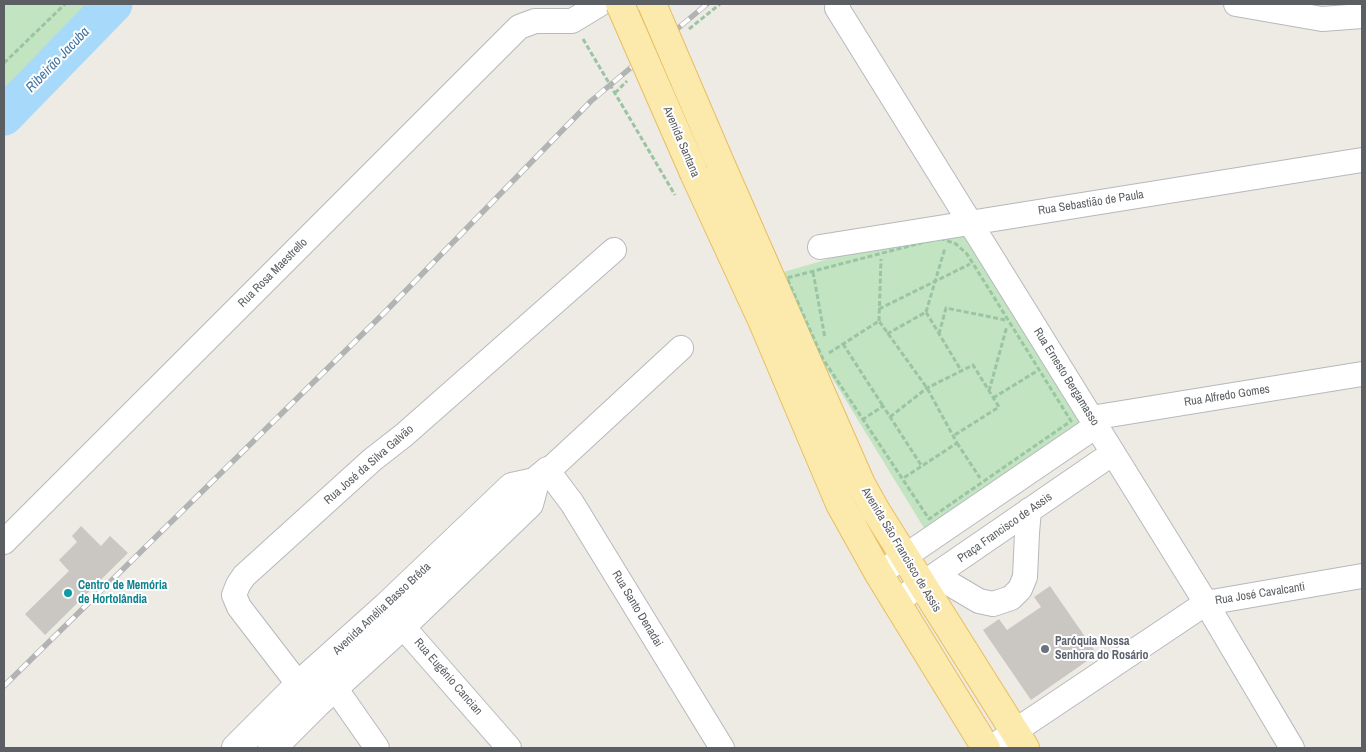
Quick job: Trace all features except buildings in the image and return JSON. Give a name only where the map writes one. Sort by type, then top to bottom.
[{"type":"main road","name":"Avenida Santana","points":[[620,4],[743,279],[840,504],[879,574]]},
{"type":"main road","name":"Avenida São Francisco de Assis","points":[[652,4],[762,258],[851,427],[862,484],[876,512],[904,557],[928,580],[1020,739]]},
{"type":"main road","points":[[879,574],[986,748]]},
{"type":"street","points":[[561,21],[600,4]]},
{"type":"street","points":[[1236,4],[1322,19],[1362,16]]},
{"type":"street","name":"Rua Ernesto Bergamasso","points":[[837,6],[1206,603],[1292,748]]},
{"type":"street","name":"Rua Rosa Maestrello","points":[[4,542],[519,27],[535,21],[561,21]]},
{"type":"street","name":"Rua Sebastião de Paula","points":[[820,247],[1362,160]]},
{"type":"street","name":"Rua José da Silva Galvão","points":[[316,692],[240,607],[234,595],[244,576],[372,460],[404,435],[614,250]]},
{"type":"street","name":"Avenida Amélia Basso Brêda","points":[[236,748],[316,692],[394,616],[512,487],[541,477],[681,348]]},
{"type":"street","name":"Rua Alfredo Gomes","points":[[1094,422],[1362,374]]},
{"type":"street","points":[[879,574],[1094,422]]},
{"type":"street","name":"Praça Francisco de Assis","points":[[896,602],[1113,453]]},
{"type":"street","name":"Rua Santo Denadai","points":[[541,477],[572,503],[722,748]]},
{"type":"street","points":[[928,580],[979,601],[993,604],[1011,598],[1020,589],[1025,577],[1026,533],[1030,510]]},
{"type":"street","name":"Rua José Cavalcanti","points":[[991,748],[1020,739],[1206,603],[1362,576]]},
{"type":"street","name":"Avenida Amélia Basso Brêda","points":[[272,748],[316,692],[394,616]]},
{"type":"street","name":"Rua Eugênio Cancian","points":[[394,616],[509,748]]},
{"type":"street","points":[[316,692],[377,748]]},
{"type":"path","points":[[4,63],[65,4]]},
{"type":"path","points":[[561,21],[677,198]]},
{"type":"path","points":[[940,238],[956,244],[967,254],[1071,421],[929,519],[902,479],[851,427],[787,278],[881,254],[940,238]]},
{"type":"path","points":[[888,334],[926,312],[948,241]]},
{"type":"path","points":[[881,254],[879,321],[928,388],[957,443],[982,481]]},
{"type":"path","points":[[879,309],[972,262]]},
{"type":"path","points":[[814,272],[828,354]]},
{"type":"path","points":[[939,334],[946,308],[1008,321]]},
{"type":"path","points":[[926,312],[962,372]]},
{"type":"path","points":[[823,359],[879,321]]},
{"type":"path","points":[[989,391],[1008,321]]},
{"type":"path","points":[[843,344],[921,465]]},
{"type":"path","points":[[890,417],[928,388],[973,365],[999,407],[953,436]]},
{"type":"path","points":[[993,398],[1039,370]]},
{"type":"path","points":[[851,427],[883,406]]},
{"type":"path","points":[[902,479],[957,443]]},
{"type":"green space","points":[[4,4],[93,4],[69,25],[4,95]]},
{"type":"green space","points":[[956,231],[969,240],[1083,424],[927,533],[770,276],[911,235]]},
{"type":"waterway","name":"Ribeirão Jacuba","points":[[4,116],[113,4]]},
{"type":"railway","points":[[4,686],[385,312],[591,101],[707,4]]},
{"type":"place","name":"Centro de Memória de Hortolândia","points":[[68,593]]},
{"type":"place","name":"Paróquia Nossa Senhora do Rosário","points":[[1045,649]]}]
